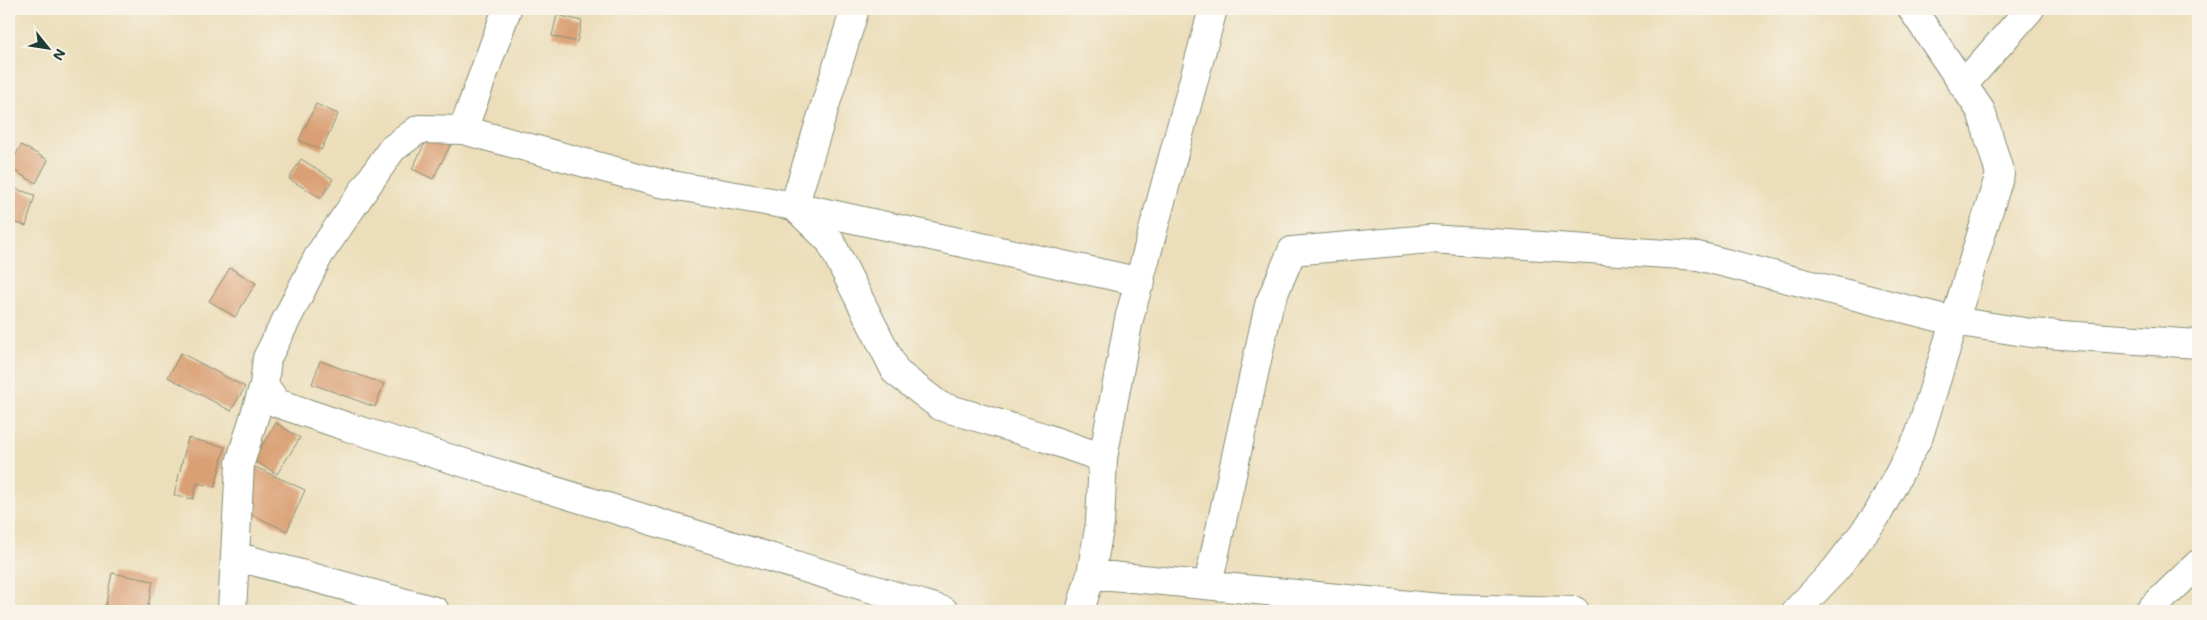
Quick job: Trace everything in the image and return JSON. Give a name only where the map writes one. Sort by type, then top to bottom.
[{"type":"street","points":[[463,130],[507,9]]},
{"type":"street","points":[[794,206],[855,9]]},
{"type":"street","points":[[1080,611],[1091,574],[1100,523],[1103,458],[1129,318],[1141,282],[1213,9]]},
{"type":"street","points":[[1796,611],[1836,569],[1877,516],[1919,436],[1953,320],[2000,174],[1981,111],[1912,9]]},
{"type":"street","points":[[1963,85],[2030,9]]},
{"type":"street","points":[[232,611],[240,462],[264,385],[267,358],[319,255],[392,149],[419,129],[463,130],[660,183],[794,206],[1141,282]]},
{"type":"street","points":[[794,206],[830,241],[896,372],[940,406],[1043,436],[1103,458]]},
{"type":"street","points":[[1208,586],[1269,306],[1292,251],[1430,239],[1698,256],[1953,320],[2031,334],[2198,344]]},
{"type":"street","points":[[264,385],[276,403],[348,427],[944,611]]},
{"type":"street","points":[[235,556],[435,611]]},
{"type":"street","points":[[2149,611],[2198,564]]},
{"type":"street","points":[[1091,574],[1439,610],[1575,611]]},
{"type":"building","points":[[557,15],[582,21],[577,42],[552,36]]},
{"type":"building","points":[[316,104],[338,114],[321,150],[299,140]]},
{"type":"building","points":[[430,133],[451,144],[433,179],[412,169]]},
{"type":"building","points":[[21,145],[48,160],[36,183],[9,168]]},
{"type":"building","points":[[301,159],[333,179],[321,198],[289,179]]},
{"type":"building","points":[[9,187],[35,195],[26,226],[9,221]]},
{"type":"building","points":[[230,268],[256,283],[235,317],[209,301]]},
{"type":"building","points":[[181,353],[245,387],[231,411],[168,377]]},
{"type":"building","points":[[320,361],[384,384],[375,407],[312,384]]},
{"type":"building","points":[[276,423],[300,438],[277,474],[253,460]]},
{"type":"building","points":[[188,438],[225,447],[215,487],[197,483],[193,499],[174,495]]},
{"type":"building","points":[[251,465],[305,490],[287,531],[233,506]]},
{"type":"building","points":[[112,573],[153,581],[147,611],[121,611],[105,608]]}]
